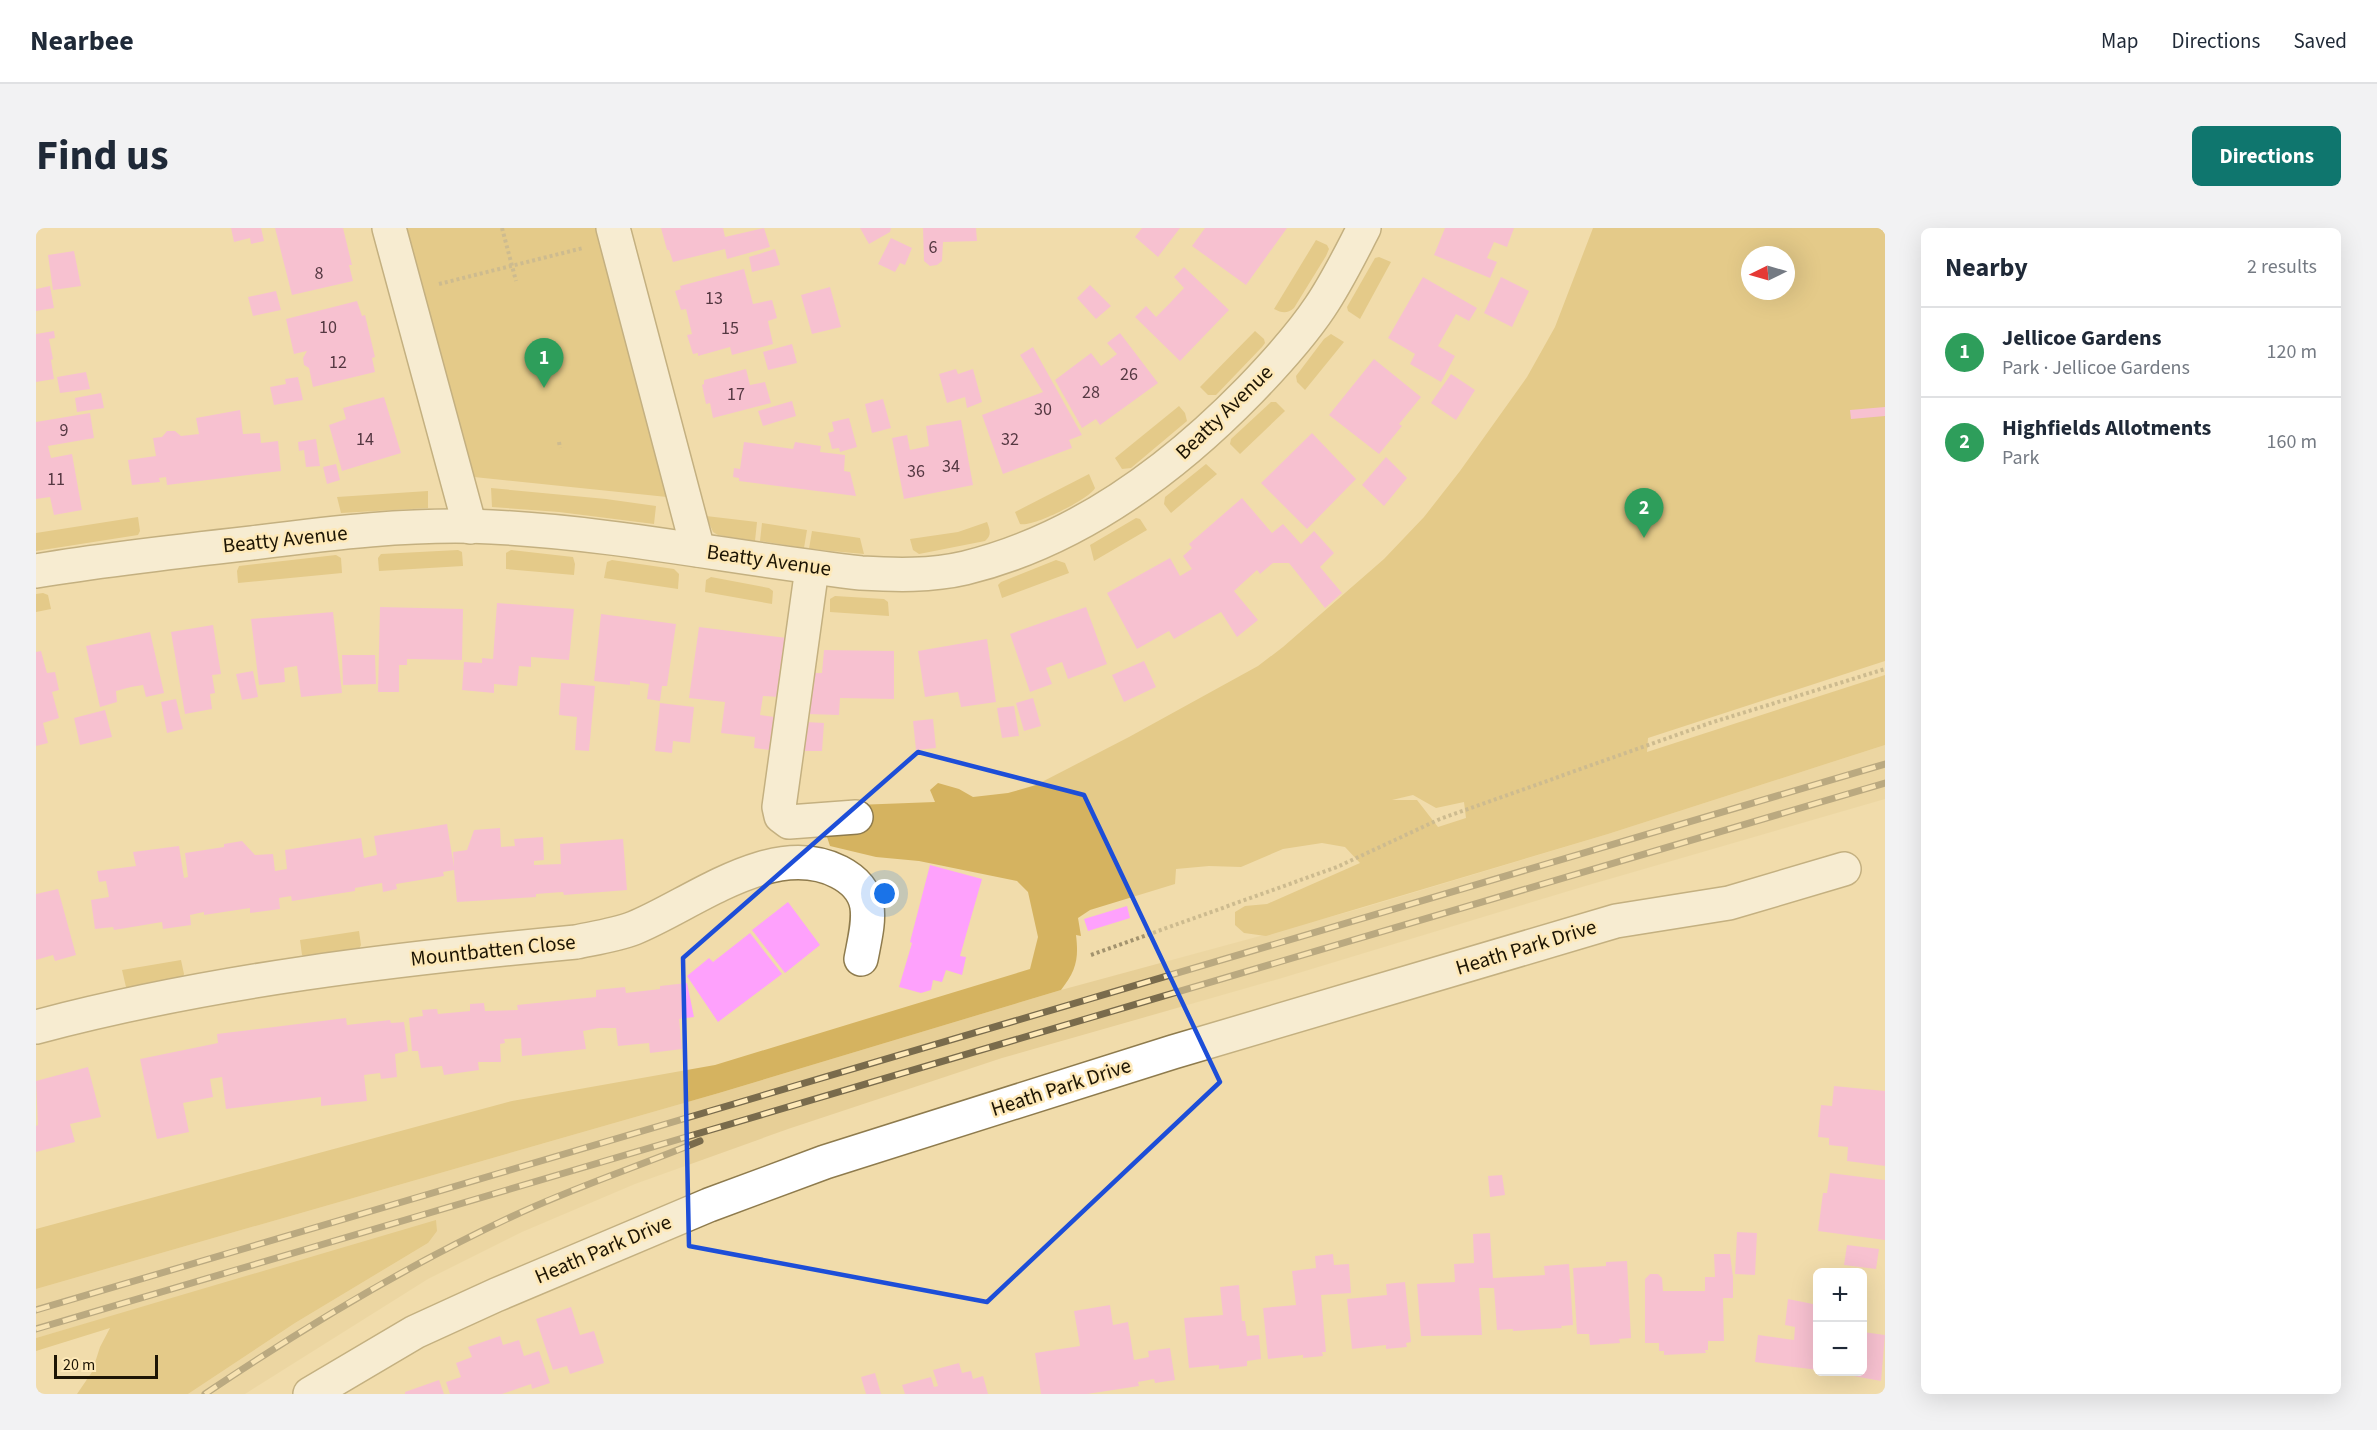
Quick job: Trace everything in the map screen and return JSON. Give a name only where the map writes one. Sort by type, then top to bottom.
[{"type":"street","points":[[389,228],[470,527]]},
{"type":"street","name":"Beatty Avenue","points":[[36,572],[140,556],[302,537],[373,530],[470,527],[577,536],[698,550],[812,567],[894,575],[963,568],[1035,544],[1103,510],[1139,487],[1192,445],[1272,367],[1320,307],[1364,228]]},
{"type":"street","points":[[601,237],[698,550]]},
{"type":"street","points":[[812,567],[779,807],[781,816],[789,822],[856,818]]},
{"type":"street","name":"Mountbatten Close","points":[[36,1027],[246,982],[360,965],[576,942],[603,937],[631,929],[661,916],[734,878],[756,870],[785,864],[807,863],[832,868],[852,879],[866,897],[869,919],[861,959]]},
{"type":"street","name":"Heath Park Drive","points":[[310,1394],[415,1332],[496,1295],[699,1209],[825,1162],[1173,1052],[1616,921],[1729,903],[1844,869]]},
{"type":"path","points":[[502,228],[516,281]]},
{"type":"path","points":[[407,294],[423,287],[512,267],[601,237]]},
{"type":"path","points":[[559,442],[560,448]]},
{"type":"path","points":[[1091,955],[1337,867],[1440,819],[1710,723],[1885,669]]},
{"type":"highlighted area","points":[[918,752],[1084,795],[1220,1082],[987,1302],[689,1246],[683,958]]},
{"type":"shaded area","points":[[405,228],[598,228],[667,497],[474,477],[424,299],[425,292],[417,275]]},
{"type":"shaded area","points":[[1593,228],[1885,228],[1885,661],[1648,738],[1647,752],[1885,675],[1885,745],[1608,834],[1266,936],[1244,933],[1235,925],[1235,912],[1245,906],[1267,904],[1360,863],[1345,847],[1322,843],[1283,849],[1241,867],[1209,866],[1176,869],[1175,884],[1090,910],[1078,918],[1081,936],[1076,935],[1075,964],[1061,990],[719,1093],[36,1289],[36,1229],[512,1101],[715,1065],[1030,969],[1038,937],[1028,892],[1017,881],[919,861],[876,857],[830,846],[827,837],[829,832],[856,805],[935,802],[930,790],[938,783],[959,789],[973,797],[1008,793],[1036,785],[1258,666],[1384,559],[1424,517],[1527,377],[1555,327]],"holes":[[[1413,795],[1436,808],[1464,802],[1466,818],[1438,827],[1417,800],[1392,800]]]},
{"type":"shaded area","points":[[1316,240],[1327,245],[1329,249],[1326,256],[1294,308],[1284,312],[1274,309]]},
{"type":"shaded area","points":[[1379,257],[1391,262],[1360,319],[1348,311],[1347,307],[1375,258]]},
{"type":"shaded area","points":[[1255,331],[1265,343],[1216,395],[1208,395],[1200,387]]},
{"type":"shaded area","points":[[1331,334],[1344,342],[1305,390],[1297,382],[1296,376],[1324,339]]},
{"type":"shaded area","points":[[1271,402],[1276,402],[1285,411],[1240,454],[1230,444],[1231,439]]},
{"type":"shaded area","points":[[1179,406],[1185,413],[1187,421],[1131,468],[1122,469],[1115,458]]},
{"type":"shaded area","points":[[1206,464],[1217,474],[1171,513],[1164,504],[1165,497]]},
{"type":"shaded area","points":[[1089,474],[1095,488],[1091,493],[1048,517],[1020,524],[1015,512]]},
{"type":"shaded area","points":[[491,488],[656,506],[654,524],[559,512],[492,507]]},
{"type":"shaded area","points":[[428,491],[428,508],[341,513],[337,497]]},
{"type":"shaded area","points":[[706,516],[757,522],[755,541],[718,535],[713,532]]},
{"type":"shaded area","points":[[138,517],[140,531],[138,535],[36,551],[36,533]]},
{"type":"shaded area","points":[[1136,518],[1140,519],[1147,530],[1094,561],[1090,545]]},
{"type":"shaded area","points":[[987,522],[990,532],[985,541],[919,554],[913,550],[910,539],[958,532]]},
{"type":"shaded area","points":[[762,523],[807,530],[804,548],[760,541]]},
{"type":"shaded area","points":[[812,531],[860,538],[864,554],[809,549]]},
{"type":"shaded area","points":[[458,550],[462,552],[463,566],[379,571],[378,558],[381,554]]},
{"type":"shaded area","points":[[511,550],[573,557],[574,575],[506,569],[506,553]]},
{"type":"shaded area","points":[[336,555],[341,558],[342,573],[238,583],[239,566]]},
{"type":"shaded area","points":[[612,560],[674,569],[679,574],[678,589],[604,578],[607,562]]},
{"type":"shaded area","points":[[1056,560],[1065,563],[1069,573],[1002,598],[998,585],[1001,582]]},
{"type":"shaded area","points":[[711,577],[769,588],[773,591],[772,604],[705,592],[706,580]]},
{"type":"shaded area","points":[[36,594],[48,595],[51,609],[36,612]]},
{"type":"shaded area","points":[[835,596],[884,599],[888,602],[889,616],[830,612],[830,599]]},
{"type":"shaded area","points":[[1885,745],[1885,799],[1582,887],[1282,978],[1002,1058],[788,1129],[635,1184],[522,1232],[428,1279],[245,1394],[188,1394],[295,1323],[428,1243],[269,1271],[36,1338],[36,1289],[719,1093],[1061,990],[1359,909],[1608,834]]},
{"type":"shaded area","points":[[359,931],[361,945],[358,951],[309,958],[302,955],[300,940]]},
{"type":"shaded area","points":[[181,960],[184,974],[182,981],[130,990],[126,987],[122,970]]},
{"type":"shaded area","points":[[436,1220],[437,1231],[428,1243],[295,1323],[188,1394],[77,1394],[92,1372],[100,1347],[110,1328],[36,1351],[36,1338]]},
{"type":"building","points":[[231,228],[261,228],[264,241],[251,244],[250,238],[234,242]]},
{"type":"building","points":[[275,228],[343,228],[352,265],[349,265],[353,281],[292,295]]},
{"type":"building","points":[[661,228],[723,228],[725,237],[764,228],[770,247],[727,259],[725,249],[673,262]]},
{"type":"building","points":[[860,228],[891,228],[890,232],[869,244]]},
{"type":"building","points":[[923,228],[976,228],[977,241],[943,242],[942,261],[930,266],[924,261]]},
{"type":"building","points":[[1142,228],[1180,228],[1158,257],[1135,237]]},
{"type":"building","points":[[1205,228],[1287,228],[1246,285],[1192,246]]},
{"type":"building","points":[[1445,228],[1514,228],[1507,247],[1494,242],[1487,258],[1497,262],[1490,278],[1434,255]]},
{"type":"building","points":[[891,238],[912,248],[905,265],[900,263],[895,272],[878,264]]},
{"type":"building","points":[[775,249],[780,265],[752,272],[749,257]]},
{"type":"building","points":[[74,251],[81,286],[53,290],[48,255]]},
{"type":"building","points":[[1184,267],[1229,310],[1180,361],[1135,317],[1146,306],[1156,317],[1170,303],[1184,288],[1174,277]]},
{"type":"building","points":[[744,269],[753,304],[772,300],[777,318],[768,321],[773,344],[732,355],[730,347],[698,356],[698,353],[693,354],[687,335],[692,334],[686,309],[681,310],[675,291],[681,289],[680,286]]},
{"type":"building","points":[[1423,277],[1477,308],[1469,321],[1456,314],[1438,346],[1455,356],[1441,382],[1410,364],[1415,354],[1388,338]]},
{"type":"building","points":[[1501,277],[1529,291],[1512,327],[1484,313]]},
{"type":"building","points":[[1090,285],[1111,306],[1096,319],[1077,298]]},
{"type":"building","points":[[50,286],[54,308],[36,311],[36,289]]},
{"type":"building","points":[[830,287],[841,327],[812,334],[801,295]]},
{"type":"building","points":[[276,291],[281,310],[253,316],[248,297]]},
{"type":"building","points":[[357,301],[362,316],[365,315],[375,357],[372,358],[375,372],[313,387],[309,368],[304,365],[303,358],[307,351],[294,354],[286,319]]},
{"type":"building","points":[[54,331],[55,338],[49,339],[54,379],[36,382],[36,334]]},
{"type":"building","points":[[1120,333],[1158,383],[1100,425],[1096,419],[1082,428],[1055,380],[1091,353],[1101,366],[1117,354],[1107,343]]},
{"type":"building","points":[[792,344],[797,363],[768,370],[763,352]]},
{"type":"building","points":[[1033,347],[1082,435],[1069,440],[1072,448],[1003,474],[982,415],[1043,392],[1020,355]]},
{"type":"building","points":[[1374,359],[1421,397],[1399,424],[1402,426],[1379,454],[1329,415]]},
{"type":"building","points":[[746,369],[750,385],[765,382],[771,403],[713,418],[710,403],[706,404],[702,385],[704,380]]},
{"type":"building","points":[[956,369],[958,374],[973,369],[982,402],[967,408],[965,397],[947,403],[939,374]]},
{"type":"building","points":[[86,372],[90,389],[60,393],[57,377]]},
{"type":"building","points":[[1451,374],[1475,390],[1456,420],[1431,403]]},
{"type":"building","points":[[298,377],[303,400],[274,405],[270,387],[286,384],[285,379]]},
{"type":"building","points":[[101,393],[104,408],[77,412],[75,398]]},
{"type":"building","points":[[384,397],[401,453],[342,471],[329,425],[346,419],[343,408]]},
{"type":"building","points":[[883,399],[891,428],[872,433],[865,404]]},
{"type":"building","points":[[792,401],[796,416],[763,426],[758,411]]},
{"type":"building","points":[[1885,407],[1885,416],[1851,419],[1850,410]]},
{"type":"building","points":[[240,410],[243,434],[260,433],[261,443],[278,441],[281,471],[167,485],[166,477],[159,478],[160,482],[132,485],[128,460],[156,456],[153,438],[162,437],[167,431],[175,431],[181,436],[199,434],[196,418]]},
{"type":"building","points":[[90,413],[94,438],[48,446],[51,458],[72,454],[82,510],[54,515],[50,497],[36,499],[36,422]]},
{"type":"building","points":[[849,418],[857,447],[840,452],[839,448],[832,449],[828,433],[834,431],[832,422]]},
{"type":"building","points":[[961,420],[973,485],[904,499],[892,438],[907,435],[910,450],[929,446],[926,426]]},
{"type":"building","points":[[1312,433],[1356,479],[1307,529],[1261,483]]},
{"type":"building","points":[[316,439],[320,466],[306,467],[304,450],[299,451],[298,442]]},
{"type":"building","points":[[744,442],[793,449],[795,442],[821,446],[820,452],[845,455],[844,471],[850,472],[856,496],[739,481],[739,478],[733,477],[734,468],[740,469]]},
{"type":"building","points":[[1386,457],[1407,478],[1384,506],[1362,485]]},
{"type":"building","points":[[336,464],[340,480],[327,484],[323,467]]},
{"type":"building","points":[[1242,498],[1272,533],[1283,524],[1301,544],[1314,531],[1334,553],[1320,567],[1342,593],[1325,608],[1289,563],[1273,563],[1260,574],[1257,570],[1234,591],[1258,620],[1237,637],[1221,612],[1174,639],[1169,631],[1137,649],[1107,593],[1170,558],[1180,576],[1192,569],[1183,556],[1192,548],[1189,544]]},
{"type":"building","points":[[497,603],[574,609],[569,660],[531,657],[531,667],[519,666],[517,686],[494,684],[494,693],[462,690],[464,662],[482,663],[482,658],[493,659]]},
{"type":"building","points":[[380,607],[463,609],[462,660],[407,659],[407,665],[399,665],[399,692],[378,692]]},
{"type":"building","points":[[1086,607],[1107,664],[1068,679],[1062,662],[1046,668],[1052,684],[1030,692],[1010,634]]},
{"type":"building","points":[[333,612],[342,693],[301,697],[297,666],[284,668],[285,682],[259,685],[251,619]]},
{"type":"building","points":[[601,614],[676,624],[667,686],[662,686],[660,701],[647,699],[649,684],[630,681],[630,685],[594,681]]},
{"type":"building","points":[[213,625],[221,674],[212,675],[215,693],[210,694],[212,709],[185,714],[171,632]]},
{"type":"building","points":[[699,627],[787,638],[780,697],[763,696],[760,715],[781,718],[777,751],[754,748],[755,737],[721,733],[725,702],[689,698]]},
{"type":"building","points":[[150,632],[164,693],[146,697],[143,685],[131,687],[116,691],[117,702],[100,707],[86,646]]},
{"type":"building","points":[[987,639],[996,702],[961,707],[958,692],[925,697],[918,651]]},
{"type":"building","points":[[824,650],[894,651],[894,699],[840,698],[839,715],[807,714],[808,673],[822,673]]},
{"type":"building","points":[[41,651],[47,673],[55,672],[59,690],[52,692],[59,718],[43,723],[48,743],[36,746],[36,652]]},
{"type":"building","points":[[342,655],[375,655],[376,684],[343,685]]},
{"type":"building","points":[[1144,661],[1156,687],[1124,702],[1112,675]]},
{"type":"building","points":[[253,671],[258,697],[242,700],[236,674]]},
{"type":"building","points":[[561,683],[595,686],[589,751],[575,750],[577,717],[559,715]]},
{"type":"building","points":[[1033,698],[1041,726],[1024,731],[1016,703]]},
{"type":"building","points":[[176,699],[183,729],[167,733],[161,702]]},
{"type":"building","points":[[660,703],[694,707],[690,743],[673,741],[672,753],[655,751]]},
{"type":"building","points":[[1014,706],[1019,736],[1002,738],[997,708]]},
{"type":"building","points":[[105,710],[112,737],[80,745],[74,718]]},
{"type":"building","points":[[933,719],[936,748],[916,750],[913,721]]},
{"type":"building","points":[[806,722],[824,723],[822,751],[803,751]]},
{"type":"building","points":[[447,824],[454,867],[453,852],[467,850],[474,830],[500,828],[501,847],[515,846],[514,839],[543,837],[544,860],[534,861],[534,865],[561,864],[560,844],[623,839],[627,890],[564,895],[563,892],[536,894],[536,897],[457,902],[454,870],[443,872],[444,876],[396,884],[397,889],[383,892],[382,883],[355,888],[355,891],[292,901],[291,896],[279,898],[280,909],[250,913],[250,908],[204,915],[204,912],[190,915],[191,925],[163,929],[162,922],[114,930],[113,927],[95,929],[91,900],[109,897],[106,881],[99,882],[97,871],[136,866],[133,852],[179,846],[184,878],[188,877],[185,853],[224,847],[224,844],[242,841],[255,855],[273,854],[275,871],[287,869],[285,850],[361,838],[364,858],[377,855],[374,836]]},
{"type":"building","points":[[930,865],[982,879],[960,956],[966,957],[962,975],[946,970],[942,982],[933,980],[931,990],[921,993],[899,987]]},
{"type":"building","points":[[58,889],[76,955],[55,961],[53,955],[36,960],[36,894]]},
{"type":"building","points":[[788,902],[820,945],[785,973],[752,930]]},
{"type":"building","points":[[1127,906],[1130,918],[1088,931],[1084,919]]},
{"type":"building","points":[[750,933],[782,974],[718,1022],[687,976],[709,958],[713,962]]},
{"type":"building","points":[[687,983],[694,1017],[679,1019],[682,1049],[650,1053],[649,1043],[618,1046],[616,1028],[599,1028],[583,1031],[586,1049],[522,1056],[521,1038],[504,1039],[505,1043],[500,1044],[501,1062],[478,1062],[479,1070],[444,1075],[442,1066],[421,1068],[418,1051],[412,1051],[409,1018],[423,1016],[422,1010],[437,1009],[438,1014],[470,1011],[470,1004],[484,1003],[485,1011],[518,1010],[517,1005],[596,997],[596,990],[625,987],[626,993]]},
{"type":"building","points":[[346,1018],[347,1025],[390,1020],[391,1023],[404,1022],[408,1051],[395,1054],[397,1077],[381,1079],[380,1073],[364,1075],[367,1101],[321,1106],[321,1097],[226,1109],[222,1077],[210,1079],[213,1097],[183,1103],[189,1132],[157,1139],[140,1059],[218,1043],[217,1034]]},
{"type":"building","points":[[88,1067],[101,1117],[70,1124],[75,1142],[36,1152],[36,1126],[38,1125],[36,1081]]},
{"type":"building","points":[[1834,1086],[1885,1091],[1885,1166],[1847,1161],[1848,1147],[1829,1145],[1829,1138],[1818,1137],[1821,1105],[1832,1106]]},
{"type":"building","points":[[1830,1173],[1885,1180],[1885,1240],[1818,1231],[1823,1193],[1827,1193]]},
{"type":"building","points":[[1502,1175],[1505,1195],[1490,1197],[1488,1176]]},
{"type":"building","points":[[1737,1232],[1757,1233],[1755,1275],[1735,1274]]},
{"type":"building","points":[[1490,1233],[1493,1278],[1545,1275],[1544,1266],[1569,1264],[1573,1325],[1561,1326],[1562,1328],[1497,1330],[1494,1288],[1479,1288],[1482,1335],[1421,1336],[1417,1284],[1455,1282],[1454,1264],[1474,1263],[1473,1234]]},
{"type":"building","points":[[1847,1245],[1879,1249],[1876,1269],[1844,1265]]},
{"type":"building","points":[[1333,1254],[1334,1265],[1349,1264],[1351,1293],[1321,1295],[1326,1352],[1322,1352],[1323,1356],[1303,1358],[1303,1355],[1268,1359],[1263,1308],[1296,1305],[1292,1271],[1316,1268],[1315,1256]]},
{"type":"building","points":[[1714,1254],[1730,1254],[1733,1277],[1733,1298],[1723,1298],[1724,1341],[1708,1341],[1706,1353],[1664,1355],[1664,1351],[1659,1351],[1659,1343],[1645,1343],[1645,1279],[1650,1274],[1658,1274],[1662,1278],[1663,1291],[1705,1291],[1705,1277],[1715,1277]]},
{"type":"building","points":[[1627,1261],[1631,1338],[1619,1339],[1620,1343],[1590,1345],[1589,1334],[1577,1334],[1573,1268],[1606,1266],[1606,1262]]},
{"type":"building","points":[[1405,1282],[1411,1342],[1406,1343],[1407,1347],[1386,1349],[1386,1345],[1352,1349],[1347,1299],[1387,1295],[1386,1284]]},
{"type":"building","points":[[1239,1285],[1242,1321],[1245,1321],[1247,1336],[1259,1335],[1261,1359],[1247,1361],[1247,1366],[1219,1369],[1219,1365],[1189,1368],[1184,1318],[1223,1315],[1220,1287]]},
{"type":"building","points":[[1788,1299],[1813,1304],[1813,1369],[1755,1362],[1758,1335],[1794,1340],[1795,1327],[1785,1325]]},
{"type":"building","points":[[1110,1305],[1113,1325],[1128,1322],[1134,1360],[1149,1357],[1148,1351],[1170,1348],[1175,1380],[1155,1383],[1154,1379],[1138,1382],[1139,1386],[1087,1394],[1041,1394],[1035,1353],[1080,1346],[1074,1311]]},
{"type":"building","points":[[571,1307],[580,1335],[594,1331],[604,1363],[570,1374],[567,1366],[553,1370],[536,1319]]},
{"type":"building","points":[[1867,1333],[1885,1335],[1881,1381],[1854,1376],[1867,1376]]},
{"type":"building","points":[[500,1336],[503,1345],[519,1340],[524,1356],[539,1351],[550,1383],[532,1389],[531,1384],[502,1394],[450,1394],[446,1382],[461,1377],[456,1363],[472,1357],[468,1347]]},
{"type":"building","points":[[959,1363],[962,1373],[971,1371],[973,1379],[983,1376],[988,1394],[905,1394],[902,1385],[931,1377],[934,1387],[938,1386],[933,1370]]},
{"type":"building","points":[[875,1373],[881,1394],[866,1394],[861,1377]]},
{"type":"building","points":[[439,1380],[444,1394],[405,1394],[405,1392]]},
{"type":"railway","points":[[36,1310],[1885,764]]},
{"type":"railway","points":[[36,1329],[1885,783]]},
{"type":"railway","points":[[205,1394],[355,1300],[471,1236],[557,1197],[700,1141]]},
{"type":"place","name":"Jellicoe Gardens","points":[[544,388]]},
{"type":"place","name":"Highfields Allotments","points":[[1644,538]]}]
